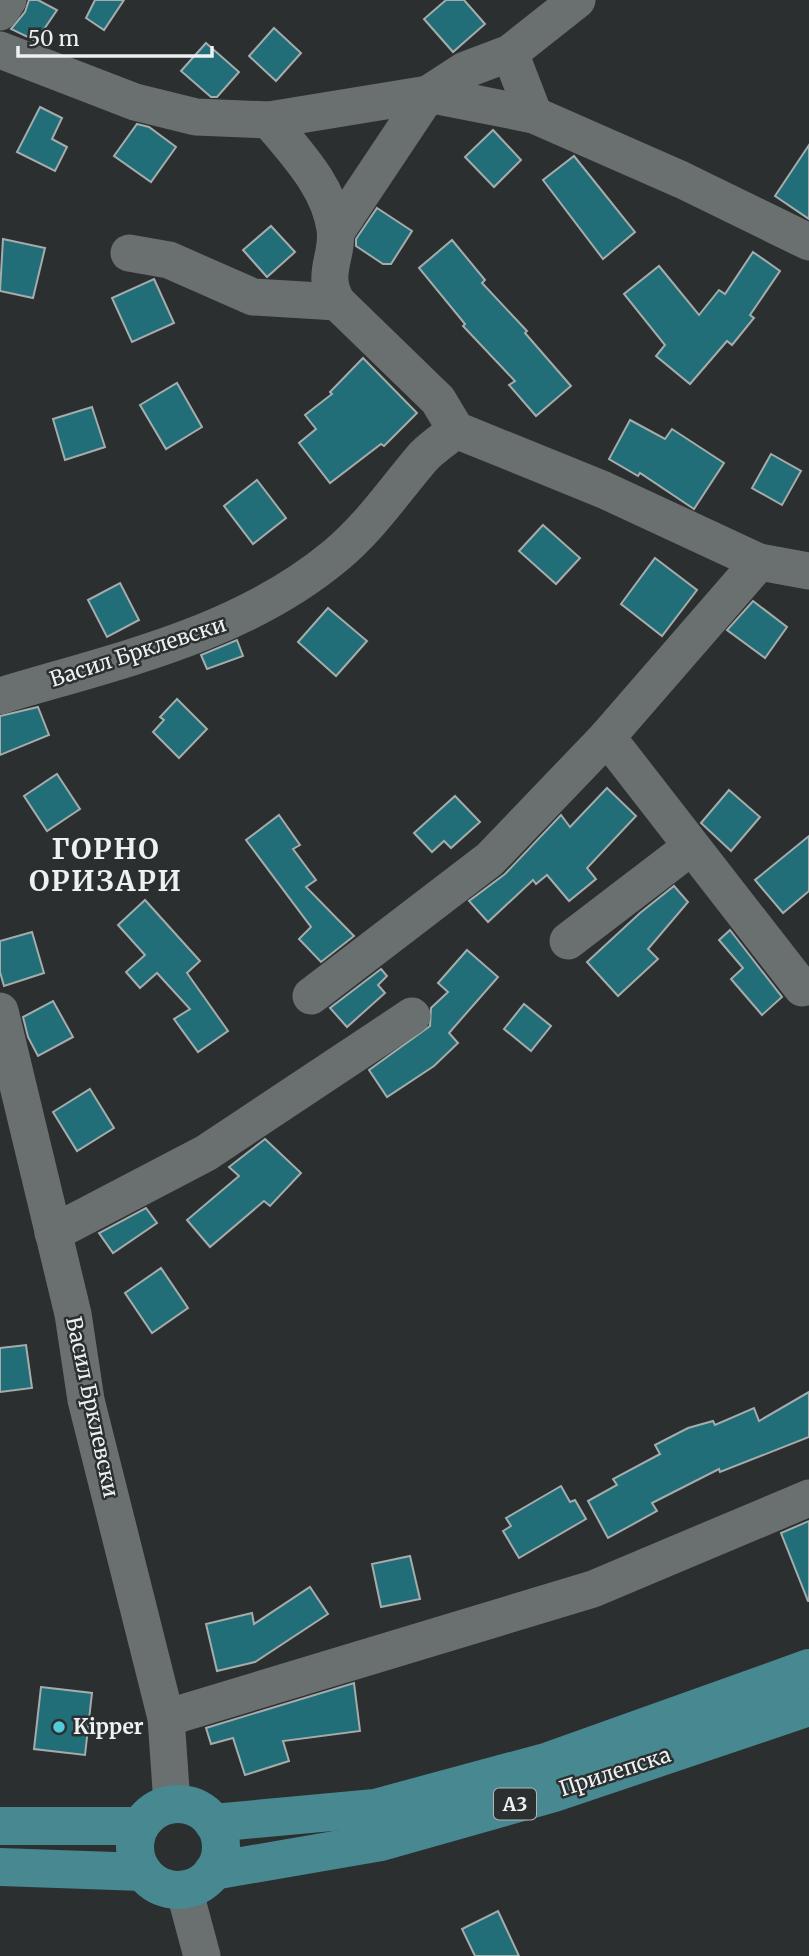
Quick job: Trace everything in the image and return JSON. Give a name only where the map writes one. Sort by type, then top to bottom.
[{"type":"main road","name":"Прилепска","points":[[213,1823],[375,1808],[549,1761],[809,1668]]},
{"type":"main road","name":"Прилепска","points":[[198,1880],[381,1842],[554,1793],[809,1707]]},
{"type":"main road","points":[[143,1872],[135,1849],[140,1826],[148,1816],[172,1804],[195,1808],[213,1823],[220,1847],[198,1880]]},
{"type":"main road","points":[[0,1826],[140,1826]]},
{"type":"main road","name":"A3","points":[[0,1867],[143,1872],[161,1886],[198,1880]]},
{"type":"street","points":[[0,12],[8,0]]},
{"type":"street","points":[[336,232],[428,94],[465,70],[510,53],[577,0]]},
{"type":"street","points":[[0,50],[135,102],[197,117],[269,120],[428,94],[534,115],[682,180],[809,242]]},
{"type":"street","points":[[510,53],[534,115]]},
{"type":"street","points":[[269,120],[304,162],[327,197],[336,232],[329,289],[337,302],[438,400],[456,430],[604,490],[759,562],[809,571]]},
{"type":"street","points":[[129,253],[169,260],[254,296],[337,302]]},
{"type":"street","name":"Васил Брклевски","points":[[0,696],[224,625],[288,591],[336,556],[381,512],[425,455],[456,430]]},
{"type":"street","points":[[311,996],[490,859],[607,737],[759,562]]},
{"type":"street","points":[[607,737],[802,988]]},
{"type":"street","points":[[568,941],[691,847]]},
{"type":"street","name":"Васил Брклевски","points":[[0,1012],[73,1314],[86,1400],[166,1718],[172,1804]]},
{"type":"street","points":[[53,1233],[206,1153],[412,1016]]},
{"type":"street","points":[[166,1718],[593,1589],[809,1498]]},
{"type":"street","points":[[198,1880],[201,1956]]},
{"type":"building","points":[[29,0],[38,0],[57,10],[36,41],[11,29],[25,12]]},
{"type":"building","points":[[95,0],[124,0],[104,30],[86,18]]},
{"type":"building","points":[[446,0],[464,0],[485,24],[453,52],[424,19]]},
{"type":"building","points":[[274,28],[301,53],[276,81],[249,56]]},
{"type":"building","points":[[206,43],[239,72],[217,97],[211,97],[181,71]]},
{"type":"building","points":[[40,107],[62,118],[52,139],[67,147],[55,171],[17,152]]},
{"type":"building","points":[[137,124],[149,127],[176,147],[151,182],[114,156]]},
{"type":"building","points":[[493,130],[521,160],[494,187],[465,157]]},
{"type":"building","points":[[809,145],[809,219],[775,196]]},
{"type":"building","points":[[574,156],[635,232],[603,259],[543,180]]},
{"type":"building","points":[[377,208],[412,231],[391,264],[383,264],[356,246],[356,239]]},
{"type":"building","points":[[271,226],[295,252],[267,277],[243,250]]},
{"type":"building","points":[[3,239],[45,248],[33,298],[0,291]]},
{"type":"building","points":[[452,240],[485,280],[482,283],[527,331],[525,333],[571,386],[536,416],[509,385],[515,381],[463,326],[465,324],[419,268]]},
{"type":"building","points":[[753,252],[780,271],[750,315],[754,318],[732,345],[727,341],[690,384],[656,356],[665,345],[624,294],[659,266],[699,315],[719,290],[725,294]]},
{"type":"building","points":[[154,279],[174,323],[132,342],[112,298]]},
{"type":"building","points":[[363,358],[417,413],[384,446],[381,444],[330,483],[299,443],[316,429],[305,415],[332,394],[330,392]]},
{"type":"building","points":[[177,383],[202,427],[166,449],[140,405]]},
{"type":"building","points":[[92,407],[105,447],[65,460],[53,419]]},
{"type":"building","points":[[630,420],[665,439],[672,429],[724,463],[694,509],[640,473],[638,476],[609,459]]},
{"type":"building","points":[[771,454],[801,471],[782,505],[752,488]]},
{"type":"building","points":[[257,480],[286,518],[253,544],[224,506]]},
{"type":"building","points":[[543,525],[580,558],[556,584],[519,551]]},
{"type":"building","points":[[655,558],[697,590],[662,636],[621,604]]},
{"type":"building","points":[[120,583],[139,620],[107,637],[88,600]]},
{"type":"building","points":[[753,601],[787,627],[765,658],[727,630]]},
{"type":"building","points":[[328,608],[367,641],[336,676],[298,642]]},
{"type":"building","points":[[237,640],[243,656],[207,669],[201,655]]},
{"type":"building","points":[[177,699],[207,729],[179,758],[153,732],[164,720],[160,717]]},
{"type":"building","points":[[38,707],[49,735],[0,755],[0,716]]},
{"type":"building","points":[[57,774],[80,809],[47,831],[24,796]]},
{"type":"building","points":[[607,788],[636,816],[587,868],[596,879],[569,901],[547,875],[536,884],[533,880],[488,922],[469,901],[505,874],[561,815],[570,827]]},
{"type":"building","points":[[729,790],[760,817],[731,851],[701,823]]},
{"type":"building","points":[[455,796],[480,822],[451,848],[444,841],[432,852],[414,833]]},
{"type":"building","points":[[279,815],[300,845],[293,849],[316,880],[306,887],[354,936],[321,962],[299,939],[311,927],[246,840]]},
{"type":"building","points":[[809,836],[809,891],[783,913],[755,880]]},
{"type":"building","points":[[674,886],[688,902],[648,949],[658,959],[618,996],[587,962]]},
{"type":"building","points":[[145,900],[200,961],[187,973],[228,1031],[198,1052],[174,1019],[190,1009],[157,973],[140,988],[126,972],[145,955],[118,925]]},
{"type":"building","points":[[730,930],[782,997],[762,1015],[731,979],[743,968],[719,940]]},
{"type":"building","points":[[32,932],[44,973],[4,986],[0,972],[0,941]]},
{"type":"building","points":[[467,950],[498,977],[449,1033],[458,1043],[434,1066],[387,1097],[369,1070],[430,1026],[431,1008],[448,992],[438,983]]},
{"type":"building","points":[[381,969],[387,976],[378,985],[385,993],[347,1027],[330,1008]]},
{"type":"building","points":[[53,1001],[73,1037],[38,1056],[28,1037],[23,1017]]},
{"type":"building","points":[[524,1004],[551,1026],[531,1051],[504,1029]]},
{"type":"building","points":[[90,1089],[114,1128],[77,1151],[53,1112]]},
{"type":"building","points":[[265,1139],[301,1173],[270,1206],[264,1201],[210,1247],[187,1220],[239,1176],[229,1167]]},
{"type":"building","points":[[146,1208],[157,1223],[113,1253],[99,1233]]},
{"type":"building","points":[[161,1268],[188,1308],[152,1333],[125,1293]]},
{"type":"building","points":[[26,1345],[32,1388],[0,1392],[0,1348]]},
{"type":"building","points":[[809,1392],[809,1437],[720,1472],[719,1469],[652,1503],[657,1511],[608,1538],[588,1501],[617,1485],[613,1479],[660,1454],[655,1445],[688,1428],[713,1421],[715,1425],[754,1408],[759,1421]]},
{"type":"building","points":[[561,1486],[570,1502],[575,1500],[586,1519],[519,1558],[503,1531],[511,1526],[506,1518]]},
{"type":"building","points":[[809,1521],[809,1601],[808,1601],[781,1533]]},
{"type":"building","points":[[410,1556],[420,1599],[381,1607],[372,1564]]},
{"type":"building","points":[[310,1587],[328,1614],[255,1662],[217,1671],[206,1624],[252,1613],[254,1624]]},
{"type":"building","points":[[354,1683],[360,1731],[283,1741],[289,1761],[245,1775],[233,1738],[211,1744],[206,1728]]},
{"type":"building","points":[[41,1687],[92,1693],[85,1755],[34,1749]]},
{"type":"building","points":[[498,1911],[519,1956],[475,1956],[462,1929]]},
{"type":"place","name":"Kipper","points":[[59,1727]]},
{"type":"district","name":"ГОРНО ОРИЗАРИ","points":[[106,865]]}]
